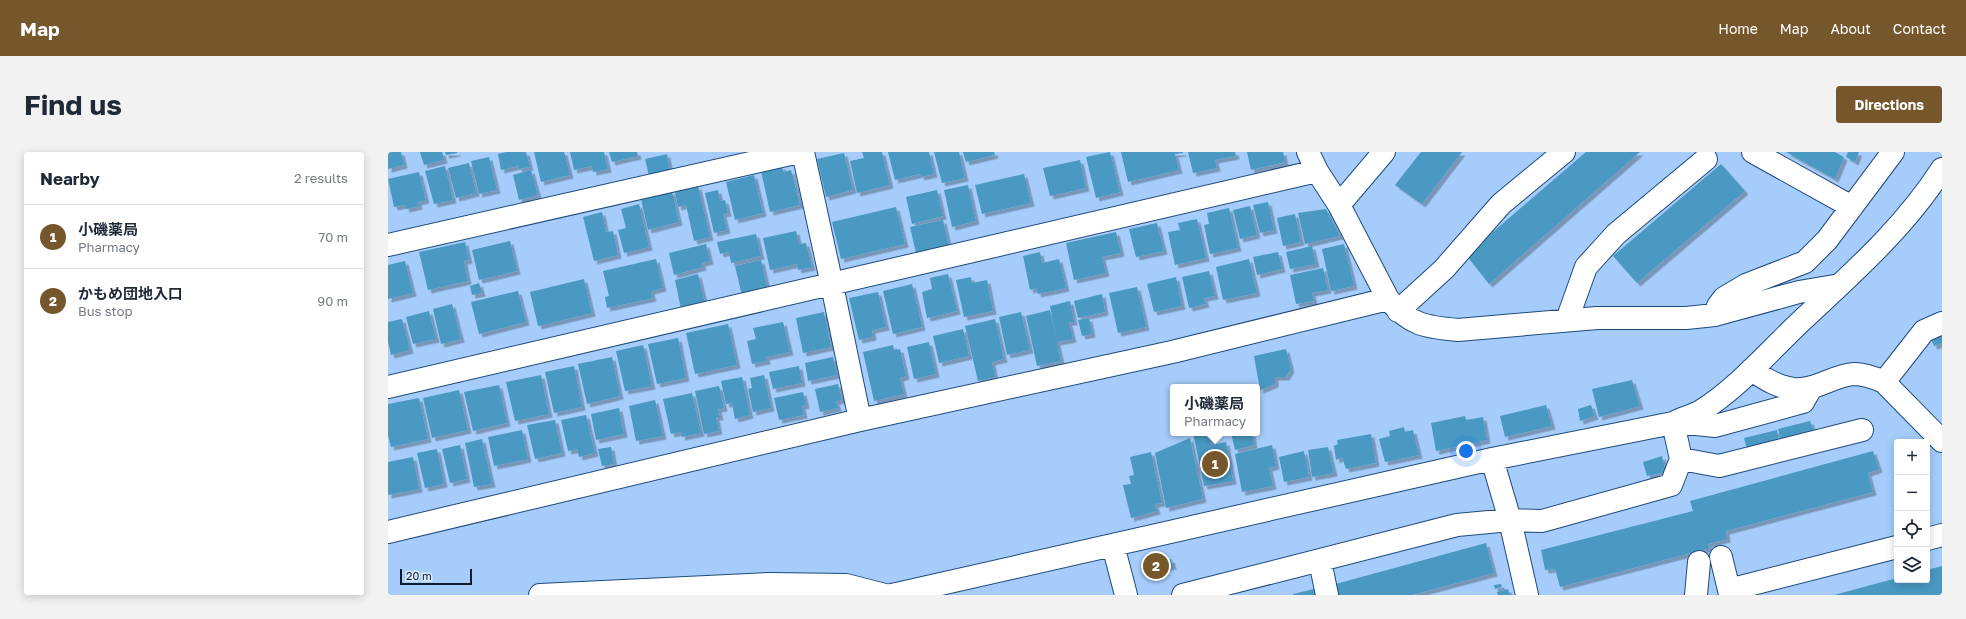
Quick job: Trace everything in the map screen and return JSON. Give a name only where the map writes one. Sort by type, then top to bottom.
[{"type":"street","points":[[388,245],[799,152]]},
{"type":"street","points":[[803,152],[860,420]]},
{"type":"street","points":[[1339,205],[1384,152]]},
{"type":"street","points":[[388,532],[860,420],[1393,305],[1444,269],[1501,204],[1564,152]]},
{"type":"street","points":[[1753,152],[1852,207]]},
{"type":"street","points":[[1715,315],[1718,306],[1724,298],[1746,285],[1806,262],[1827,240],[1893,152]]},
{"type":"street","points":[[1567,320],[1586,266],[1616,234],[1706,159]]},
{"type":"street","points":[[388,388],[832,285],[1312,161],[1339,205],[1393,305],[1414,322],[1436,328],[1458,330],[1597,318],[1686,318],[1715,315],[1799,292],[1840,285]]},
{"type":"street","points":[[892,595],[1492,459],[1675,422],[1700,412],[1717,400],[1751,370],[1893,234],[1930,187],[1942,169]]},
{"type":"street","points":[[1884,382],[1924,331],[1942,323]]},
{"type":"street","points":[[1751,370],[1775,384],[1793,389],[1811,388],[1853,374],[1872,377],[1884,382],[1942,441]]},
{"type":"street","points":[[1675,422],[1715,426],[1802,402],[1811,388]]},
{"type":"street","points":[[1183,595],[1457,525],[1510,520],[1542,521],[1671,485],[1681,459],[1675,422]]},
{"type":"street","points":[[1681,459],[1719,466],[1862,430]]},
{"type":"street","points":[[1492,459],[1510,520],[1527,595]]},
{"type":"street","points":[[1930,538],[1942,536]]},
{"type":"street","points":[[1112,545],[1126,595]]},
{"type":"street","points":[[1721,557],[1730,593],[1894,548]]},
{"type":"street","points":[[1320,561],[1327,595]]},
{"type":"street","points":[[1696,595],[1699,562]]},
{"type":"street","points":[[540,595],[776,584],[846,585],[885,595]]},
{"type":"building","points":[[388,152],[401,152],[404,165],[388,169]]},
{"type":"building","points":[[420,152],[442,152],[444,160],[424,165]]},
{"type":"building","points":[[445,152],[457,152],[457,153],[446,155]]},
{"type":"building","points":[[506,152],[526,152],[530,167],[519,169],[518,166],[501,170],[498,154]]},
{"type":"building","points":[[534,152],[564,152],[570,175],[541,182]]},
{"type":"building","points":[[570,152],[604,152],[608,169],[593,172],[592,166],[574,170]]},
{"type":"building","points":[[609,152],[637,152],[638,156],[612,162]]},
{"type":"building","points":[[862,152],[882,152],[890,185],[857,193],[850,161],[864,158]]},
{"type":"building","points":[[888,152],[929,152],[934,174],[921,177],[920,174],[895,180]]},
{"type":"building","points":[[934,152],[959,152],[965,178],[942,183]]},
{"type":"building","points":[[963,152],[994,152],[995,155],[966,162]]},
{"type":"building","points":[[1110,152],[1120,192],[1096,198],[1086,157]]},
{"type":"building","points":[[1121,152],[1183,153],[1175,154],[1179,170],[1128,182]]},
{"type":"building","points":[[1188,152],[1235,152],[1236,156],[1215,160],[1217,168],[1193,173]]},
{"type":"building","points":[[1247,152],[1283,152],[1285,162],[1251,170]]},
{"type":"building","points":[[1421,152],[1462,152],[1422,204],[1395,185]]},
{"type":"building","points":[[1586,152],[1640,152],[1489,284],[1466,255]]},
{"type":"building","points":[[1786,152],[1835,152],[1844,157],[1835,179]]},
{"type":"building","points":[[1848,152],[1859,152],[1855,162],[1846,157]]},
{"type":"building","points":[[844,153],[853,190],[826,197],[817,159]]},
{"type":"building","points":[[667,154],[670,171],[649,176],[645,159]]},
{"type":"building","points":[[489,157],[497,190],[479,194],[471,161]]},
{"type":"building","points":[[1080,160],[1086,188],[1050,196],[1043,168]]},
{"type":"building","points":[[469,163],[476,193],[456,198],[448,168]]},
{"type":"building","points":[[1721,164],[1745,191],[1637,283],[1613,256]]},
{"type":"building","points":[[445,166],[453,200],[434,204],[425,171]]},
{"type":"building","points":[[782,166],[783,172],[791,170],[800,205],[770,212],[761,171]]},
{"type":"building","points":[[531,170],[538,195],[519,200],[513,175]]},
{"type":"building","points":[[419,172],[426,200],[418,202],[419,206],[406,209],[405,205],[394,207],[388,179]]},
{"type":"building","points":[[1024,174],[1031,203],[982,214],[975,185]]},
{"type":"building","points":[[754,175],[763,213],[735,220],[726,182]]},
{"type":"building","points":[[968,185],[976,221],[952,227],[944,190]]},
{"type":"building","points":[[698,186],[710,237],[694,241],[686,205],[678,207],[675,192]]},
{"type":"building","points":[[718,190],[720,201],[725,200],[728,213],[723,214],[727,230],[714,233],[705,193]]},
{"type":"building","points":[[937,190],[943,216],[912,224],[906,197]]},
{"type":"building","points":[[672,191],[679,222],[648,230],[641,199]]},
{"type":"building","points":[[1268,202],[1274,230],[1260,233],[1253,205]]},
{"type":"building","points":[[639,204],[649,247],[624,253],[618,230],[626,228],[621,209]]},
{"type":"building","points":[[1250,206],[1257,235],[1240,239],[1233,210]]},
{"type":"building","points":[[896,207],[905,244],[841,259],[832,222]]},
{"type":"building","points":[[1229,208],[1238,248],[1210,254],[1204,225],[1209,224],[1207,213]]},
{"type":"building","points":[[1326,209],[1340,236],[1305,244],[1298,213]]},
{"type":"building","points":[[602,212],[606,232],[613,231],[618,255],[594,261],[583,217]]},
{"type":"building","points":[[1295,214],[1301,242],[1283,246],[1277,218]]},
{"type":"building","points":[[1197,219],[1206,258],[1175,265],[1168,232],[1180,230],[1178,223]]},
{"type":"building","points":[[943,220],[949,246],[916,253],[910,227]]},
{"type":"building","points":[[1157,223],[1164,251],[1136,257],[1129,229]]},
{"type":"building","points":[[796,231],[799,244],[806,243],[812,267],[798,270],[797,264],[770,270],[763,238]]},
{"type":"building","points":[[1116,232],[1121,253],[1102,257],[1106,273],[1074,280],[1066,243]]},
{"type":"building","points":[[756,234],[761,256],[731,263],[729,252],[720,254],[717,242]]},
{"type":"building","points":[[510,241],[517,271],[479,280],[472,250]]},
{"type":"building","points":[[465,242],[469,260],[464,261],[468,281],[428,290],[419,252]]},
{"type":"building","points":[[706,244],[710,261],[702,263],[703,267],[674,275],[669,253]]},
{"type":"building","points":[[1344,244],[1354,286],[1331,291],[1322,249]]},
{"type":"building","points":[[1312,246],[1316,264],[1290,269],[1286,252]]},
{"type":"building","points":[[1040,252],[1042,263],[1059,259],[1066,288],[1038,294],[1036,288],[1030,290],[1023,256]]},
{"type":"building","points":[[1278,252],[1282,269],[1257,275],[1253,257]]},
{"type":"building","points":[[656,259],[663,288],[651,291],[653,298],[607,308],[605,297],[609,296],[603,271]]},
{"type":"building","points":[[1249,259],[1257,293],[1223,300],[1216,267]]},
{"type":"building","points":[[761,260],[768,290],[742,296],[735,266]]},
{"type":"building","points":[[405,261],[413,293],[388,299],[388,265]]},
{"type":"building","points":[[1323,268],[1328,290],[1312,293],[1314,301],[1296,304],[1290,275]]},
{"type":"building","points":[[1209,271],[1215,296],[1204,298],[1206,304],[1189,308],[1182,277]]},
{"type":"building","points":[[698,274],[705,303],[681,309],[675,280]]},
{"type":"building","points":[[948,274],[957,311],[927,318],[922,292],[932,289],[930,278]]},
{"type":"building","points":[[971,277],[972,283],[987,280],[993,311],[964,317],[956,280]]},
{"type":"building","points":[[1176,277],[1182,306],[1154,312],[1147,284]]},
{"type":"building","points":[[584,279],[592,313],[538,326],[530,292]]},
{"type":"building","points":[[479,283],[482,293],[472,295],[470,286]]},
{"type":"building","points":[[912,284],[922,327],[893,334],[883,291]]},
{"type":"building","points":[[1137,287],[1146,327],[1118,333],[1109,293]]},
{"type":"building","points":[[518,291],[526,322],[479,334],[471,302]]},
{"type":"building","points":[[878,292],[886,327],[872,330],[873,337],[859,340],[849,298]]},
{"type":"building","points":[[1102,294],[1105,312],[1078,318],[1074,301]]},
{"type":"building","points":[[1070,301],[1074,322],[1069,322],[1073,339],[1057,342],[1050,306]]},
{"type":"building","points":[[452,304],[461,339],[441,344],[433,309]]},
{"type":"building","points":[[1050,310],[1061,361],[1037,366],[1026,316]]},
{"type":"building","points":[[429,311],[436,339],[413,344],[406,317]]},
{"type":"building","points":[[824,312],[831,347],[803,353],[796,318]]},
{"type":"building","points":[[1021,312],[1030,350],[1007,355],[999,317]]},
{"type":"building","points":[[1089,318],[1092,334],[1082,336],[1078,320]]},
{"type":"building","points":[[402,319],[410,350],[391,355],[388,342],[388,322]]},
{"type":"building","points":[[995,319],[1004,359],[992,362],[995,377],[978,381],[965,326]]},
{"type":"building","points":[[783,322],[790,352],[766,357],[767,361],[752,364],[747,341],[756,339],[753,328]]},
{"type":"building","points":[[728,324],[737,365],[695,374],[686,333]]},
{"type":"building","points":[[963,329],[969,356],[939,363],[933,336]]},
{"type":"building","points":[[1942,331],[1942,343],[1934,346],[1930,337]]},
{"type":"building","points":[[678,338],[686,378],[657,384],[648,344]]},
{"type":"building","points":[[929,342],[936,374],[914,379],[907,347]]},
{"type":"building","points":[[643,345],[652,386],[625,391],[616,351]]},
{"type":"building","points":[[893,345],[894,350],[900,349],[906,376],[900,378],[904,394],[874,401],[863,352]]},
{"type":"building","points":[[1286,349],[1291,369],[1286,377],[1275,377],[1275,384],[1260,390],[1254,356]]},
{"type":"building","points":[[612,357],[620,396],[587,404],[578,364]]},
{"type":"building","points":[[833,357],[837,375],[808,381],[805,363]]},
{"type":"building","points":[[574,366],[582,407],[554,413],[545,372]]},
{"type":"building","points":[[799,366],[802,383],[773,389],[769,372]]},
{"type":"building","points":[[541,375],[549,414],[515,421],[506,382]]},
{"type":"building","points":[[764,375],[771,408],[753,412],[748,389],[752,388],[750,378]]},
{"type":"building","points":[[742,377],[750,415],[735,419],[732,403],[726,404],[721,381]]},
{"type":"building","points":[[1632,380],[1640,406],[1599,417],[1592,389]]},
{"type":"building","points":[[838,384],[842,400],[836,401],[838,408],[820,412],[815,389]]},
{"type":"building","points":[[499,385],[507,423],[473,431],[464,392]]},
{"type":"building","points":[[719,386],[724,408],[718,409],[720,417],[716,417],[719,431],[704,434],[695,391]]},
{"type":"building","points":[[459,390],[468,430],[432,438],[423,398]]},
{"type":"building","points":[[803,392],[806,405],[802,406],[804,415],[779,420],[774,398]]},
{"type":"building","points":[[692,393],[701,433],[682,437],[681,432],[671,434],[663,399]]},
{"type":"building","points":[[419,398],[428,439],[391,447],[388,435],[388,404]]},
{"type":"building","points":[[655,400],[663,436],[636,441],[629,406]]},
{"type":"building","points":[[1546,405],[1552,426],[1505,437],[1500,416]]},
{"type":"building","points":[[1591,405],[1595,416],[1580,421],[1578,409]]},
{"type":"building","points":[[619,408],[624,434],[596,440],[591,414]]},
{"type":"building","points":[[586,415],[595,453],[579,457],[577,449],[568,451],[561,420]]},
{"type":"building","points":[[1465,416],[1466,420],[1483,417],[1487,440],[1436,451],[1431,423]]},
{"type":"building","points":[[555,420],[562,453],[535,459],[527,425]]},
{"type":"building","points":[[1810,421],[1814,432],[1781,440],[1778,429]]},
{"type":"building","points":[[1404,427],[1405,432],[1413,430],[1419,455],[1385,462],[1379,439],[1390,436],[1389,431]]},
{"type":"building","points":[[522,430],[528,459],[494,466],[488,437]]},
{"type":"building","points":[[1777,430],[1779,441],[1747,449],[1744,438]]},
{"type":"building","points":[[1371,434],[1376,463],[1346,469],[1342,457],[1336,460],[1334,446],[1338,444],[1337,440]]},
{"type":"building","points":[[1194,436],[1210,436],[1212,445],[1226,442],[1233,481],[1204,486]]},
{"type":"building","points":[[1232,436],[1252,436],[1254,445],[1235,450]]},
{"type":"building","points":[[1190,438],[1203,499],[1166,508],[1155,453]]},
{"type":"building","points":[[482,439],[492,484],[474,487],[465,443]]},
{"type":"building","points":[[460,445],[467,479],[450,483],[442,449]]},
{"type":"building","points":[[1272,445],[1276,466],[1269,468],[1273,486],[1242,492],[1235,454]]},
{"type":"building","points":[[611,447],[614,464],[602,466],[598,449]]},
{"type":"building","points":[[1328,447],[1334,473],[1312,477],[1308,450]]},
{"type":"building","points":[[437,449],[444,484],[425,488],[417,453]]},
{"type":"building","points":[[1304,451],[1309,477],[1284,482],[1279,457]]},
{"type":"building","points":[[1873,451],[1879,469],[1868,473],[1873,492],[1726,531],[1727,539],[1708,544],[1710,548],[1560,587],[1555,569],[1545,570],[1541,550],[1693,511],[1690,501]]},
{"type":"building","points":[[1151,452],[1162,503],[1155,504],[1157,511],[1131,518],[1123,485],[1131,484],[1129,476],[1134,475],[1130,457]]},
{"type":"building","points":[[1662,456],[1666,472],[1647,476],[1643,462]]},
{"type":"building","points":[[413,457],[419,489],[388,495],[388,462]]},
{"type":"building","points":[[1486,543],[1494,573],[1412,595],[1335,595],[1332,585]]},
{"type":"building","points":[[1171,559],[1173,566],[1144,573],[1142,565]]},
{"type":"building","points":[[1942,566],[1942,594],[1834,595],[1894,579],[1894,583],[1930,583],[1930,569]]},
{"type":"building","points":[[1501,584],[1502,587],[1495,589],[1494,585]]},
{"type":"building","points":[[1318,588],[1320,595],[1293,595],[1293,594]]},
{"type":"building","points":[[1508,589],[1510,595],[1498,595],[1497,592]]},
{"type":"place","name":"小磯薬局","points":[[1215,464]]},
{"type":"place","name":"かもめ団地入口","points":[[1156,566]]}]
